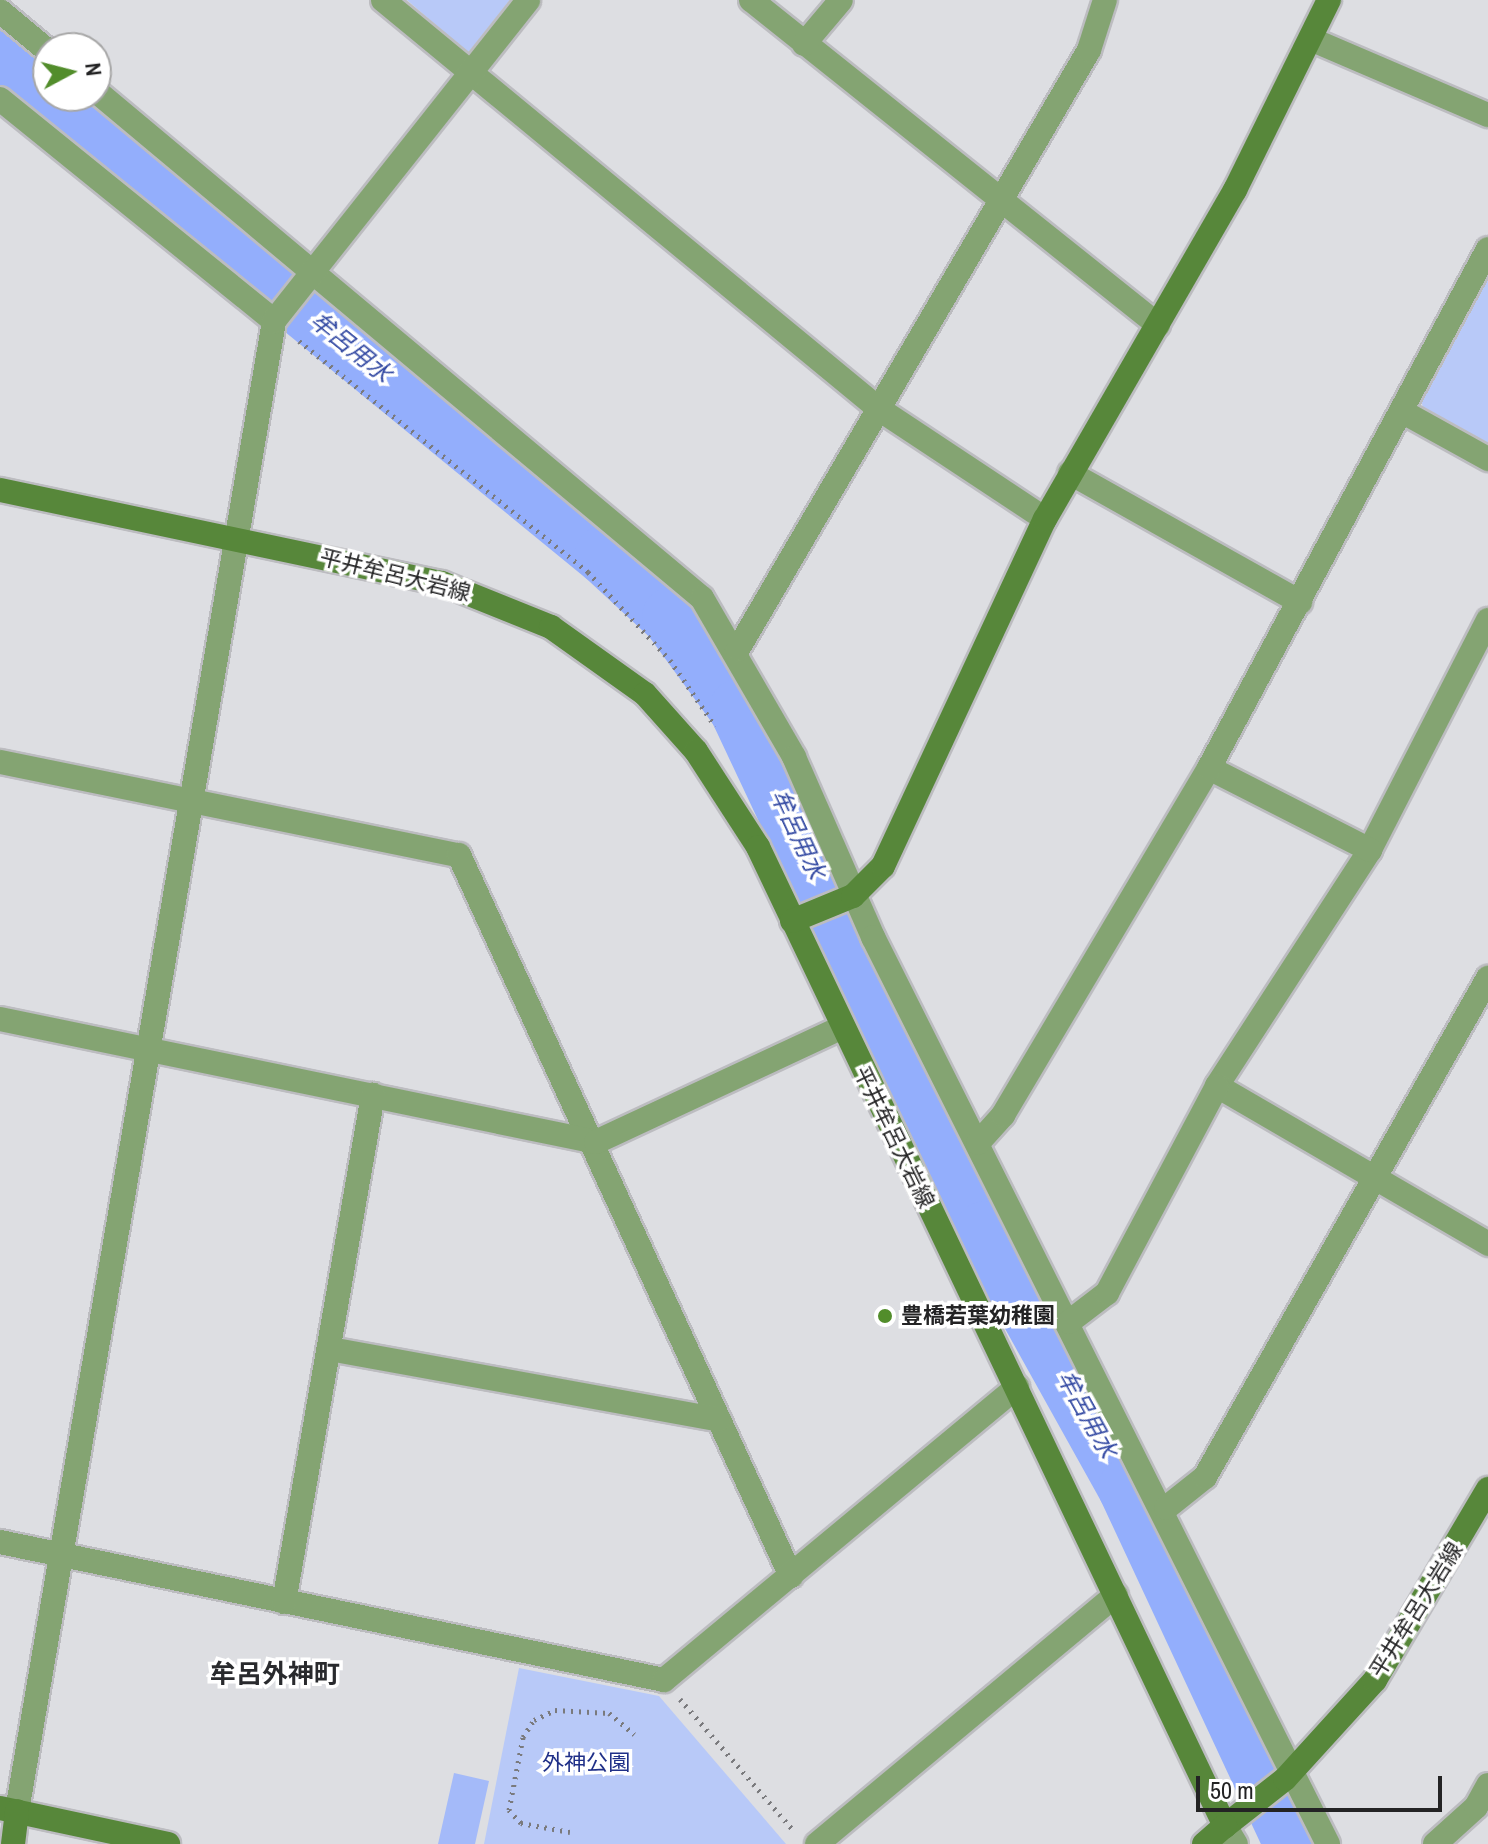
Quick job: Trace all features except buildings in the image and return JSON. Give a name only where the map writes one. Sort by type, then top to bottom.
[{"type":"main road","points":[[792,921],[850,897],[898,839],[1045,519],[1158,325],[1315,41],[1329,0]]},
{"type":"main road","name":"平井牟呂大岩線","points":[[0,490],[442,583],[510,608],[597,656],[696,751],[736,807],[1116,1595],[1235,1827],[1290,1774],[1375,1680],[1488,1489]]},
{"type":"main road","points":[[13,1844],[8,1810],[168,1844]]},
{"type":"main road","points":[[1204,1844],[1235,1827]]},
{"type":"street","points":[[383,0],[469,75],[879,409],[1045,519]]},
{"type":"street","points":[[8,1810],[60,1554],[149,1047],[188,802],[274,321],[528,0]]},
{"type":"street","points":[[751,0],[1158,325]]},
{"type":"street","points":[[804,44],[841,0]]},
{"type":"street","points":[[738,649],[1089,50],[1105,0]]},
{"type":"street","points":[[0,11],[32,38]]},
{"type":"street","points":[[1315,41],[1488,115]]},
{"type":"street","points":[[0,99],[274,321]]},
{"type":"street","points":[[112,104],[659,555],[738,649],[850,897],[1166,1508],[1290,1774],[1328,1844]]},
{"type":"street","points":[[978,1143],[1003,1115],[1209,768],[1405,413],[1488,249]]},
{"type":"street","points":[[1405,413],[1488,459]]},
{"type":"street","points":[[1070,473],[1300,602]]},
{"type":"street","points":[[1069,1322],[1107,1293],[1217,1086],[1370,850],[1488,620]]},
{"type":"street","points":[[0,762],[459,855],[596,1142],[791,1576]]},
{"type":"street","points":[[1209,768],[1370,850]]},
{"type":"street","points":[[1166,1508],[1205,1477],[1488,978]]},
{"type":"street","points":[[0,1019],[149,1047],[596,1142],[841,1028]]},
{"type":"street","points":[[1217,1086],[1488,1244]]},
{"type":"street","points":[[284,1602],[373,1095]]},
{"type":"street","points":[[330,1349],[719,1420]]},
{"type":"street","points":[[0,1542],[664,1680],[1017,1387]]},
{"type":"street","points":[[810,1842],[1116,1595]]},
{"type":"street","points":[[1435,1844],[1476,1807],[1488,1785]]},
{"type":"path","points":[[303,344],[588,572],[670,660],[718,730]]},
{"type":"path","points":[[664,1680],[810,1842]]},
{"type":"path","points":[[570,1832],[521,1823],[509,1810],[523,1737],[534,1720],[555,1710],[609,1713],[634,1734]]},
{"type":"green space","points":[[407,0],[510,0],[468,53]]},
{"type":"green space","points":[[1488,274],[1488,447],[1423,411],[1421,394]]},
{"type":"green space","name":"外神公園","points":[[519,1668],[659,1696],[786,1844],[484,1844]]},
{"type":"waterway","name":"牟呂用水","points":[[0,60],[605,555],[672,617],[739,709],[985,1231],[1128,1488],[1294,1844]]},
{"type":"place","name":"豊橋若葉幼稚園","points":[[885,1316]]},
{"type":"district","name":"牟呂外神町","points":[[275,1674]]}]
